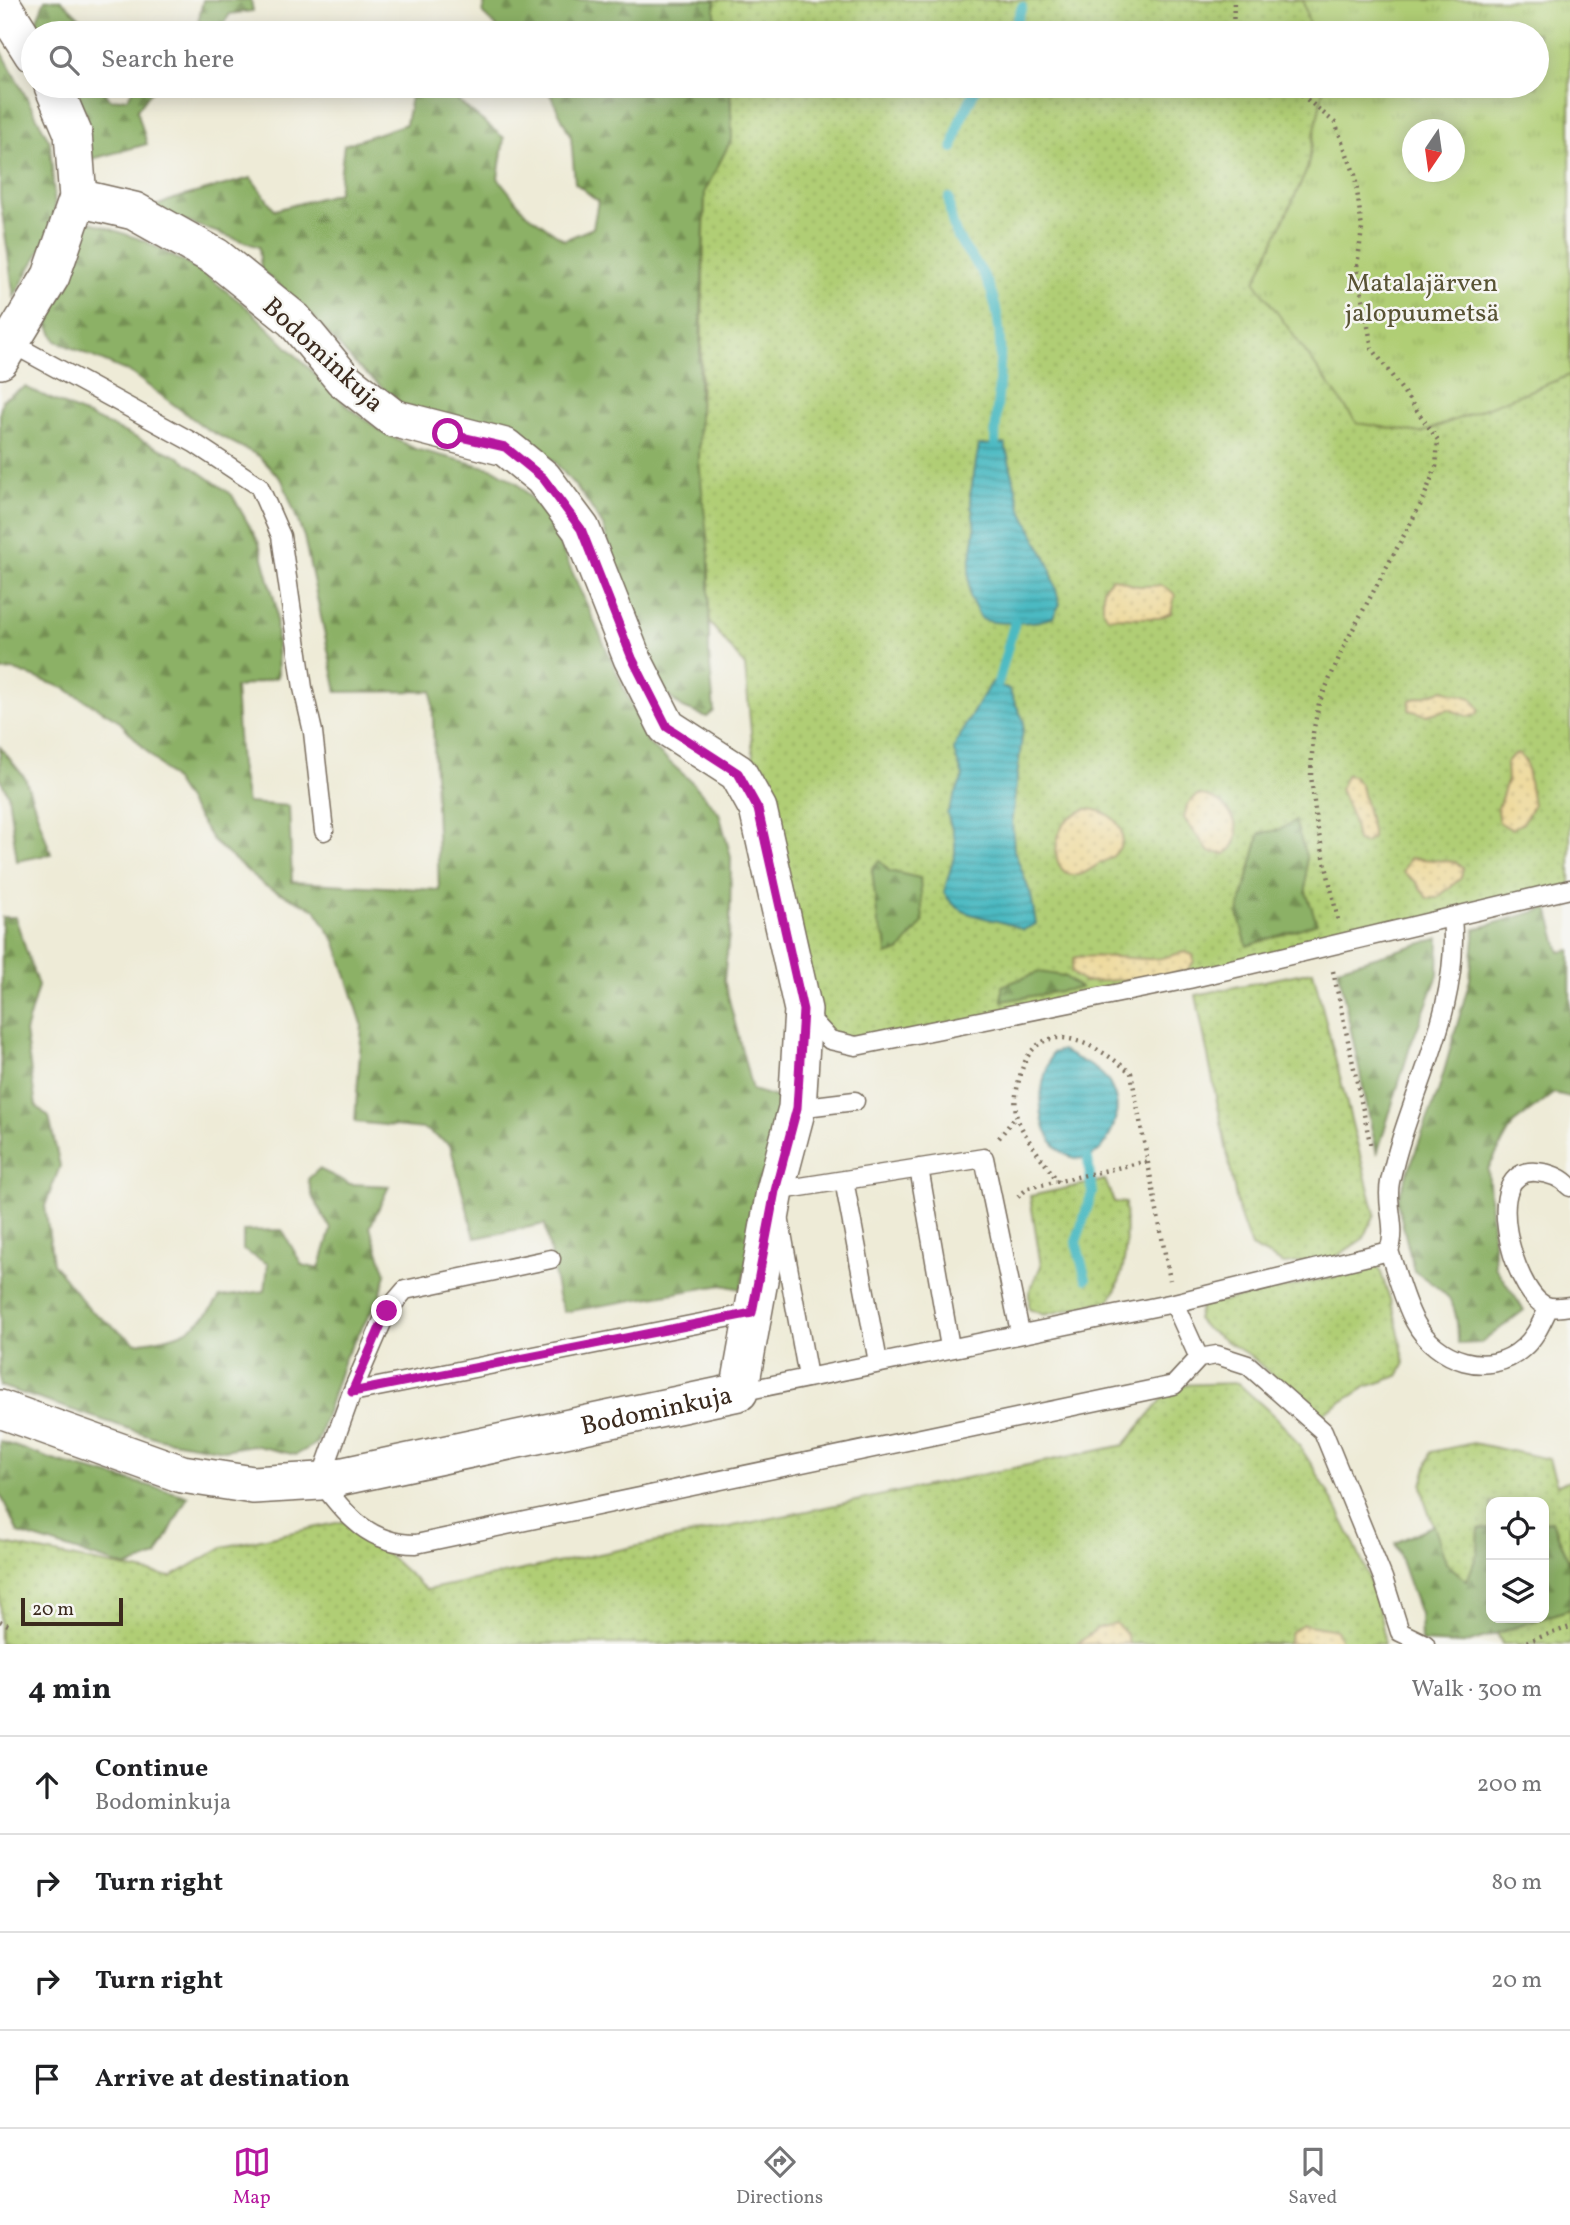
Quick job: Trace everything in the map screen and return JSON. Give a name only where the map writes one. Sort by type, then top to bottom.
[{"type":"street","points":[[0,2],[21,35]]},
{"type":"street","points":[[5,351],[51,276],[78,198],[72,133],[58,98]]},
{"type":"street","name":"Bodominkuja","points":[[0,1409],[182,1474],[253,1485],[320,1481],[739,1392],[775,1191],[797,1108],[803,1010],[758,809],[738,773],[667,727],[632,658],[581,529],[543,478],[505,447],[393,418],[343,379],[294,320],[216,257],[134,211],[78,198]]},
{"type":"lane","points":[[5,351],[194,443],[259,486],[281,536],[303,688],[313,732],[324,831]]},
{"type":"lane","points":[[803,1010],[830,1040],[856,1046],[1335,946],[1570,889]]},
{"type":"lane","points":[[1452,917],[1455,953],[1444,1014],[1389,1185],[1394,1237],[1389,1251],[1415,1323],[1430,1342],[1450,1357],[1490,1365],[1512,1357],[1537,1331],[1549,1307]]},
{"type":"lane","points":[[797,1108],[855,1101]]},
{"type":"lane","points":[[808,1377],[775,1191],[984,1157],[1020,1332]]},
{"type":"lane","points":[[919,1168],[950,1347]]},
{"type":"lane","points":[[1570,1187],[1555,1176],[1530,1172],[1514,1181],[1506,1202],[1510,1240],[1523,1280],[1541,1304],[1549,1307],[1570,1306]]},
{"type":"lane","points":[[844,1180],[878,1362]]},
{"type":"lane","points":[[739,1392],[1020,1332],[1174,1303],[1389,1251]]},
{"type":"lane","points":[[551,1259],[405,1290],[387,1311],[352,1392],[320,1481],[350,1520],[396,1544],[416,1544],[1174,1385],[1199,1358],[1217,1355],[1248,1365],[1323,1431],[1383,1578],[1400,1632],[1424,1644]]},
{"type":"lane","points":[[1174,1303],[1199,1358]]},
{"type":"lane","points":[[352,1392],[752,1313]]},
{"type":"path","points":[[1233,21],[1234,0]]},
{"type":"path","points":[[1306,98],[1335,123],[1355,175],[1362,229],[1357,267],[1372,348],[1438,440],[1436,467],[1422,502],[1346,642],[1319,703],[1313,733],[1311,775],[1335,946],[1375,1163],[1389,1185]]},
{"type":"path","points":[[1058,1182],[1016,1116],[1016,1093],[1023,1064],[1032,1051],[1046,1039],[1059,1038],[1083,1041],[1110,1055],[1131,1073],[1174,1303]]},
{"type":"path","points":[[996,1214],[1028,1188],[1148,1161]]},
{"type":"path","points":[[0,1621],[10,1626]]},
{"type":"path","points":[[1520,1644],[1536,1641],[1570,1627]]},
{"type":"green space","points":[[45,0],[61,0],[83,21],[36,21]]},
{"type":"green space","points":[[203,0],[251,0],[253,11],[230,14],[225,21],[198,21]]},
{"type":"green space","points":[[485,0],[715,0],[715,21],[490,21],[483,14]]},
{"type":"green space","points":[[715,0],[1303,0],[1308,21],[715,21]]},
{"type":"green space","name":"Matalajärven jalopuumetsä","points":[[1303,0],[1570,0],[1570,375],[1421,433],[1357,423],[1255,282],[1307,170],[1322,98],[1549,98],[1549,21],[1308,21]]},
{"type":"green space","points":[[0,48],[21,87],[21,98],[27,98],[50,142],[56,222],[14,297],[0,197]]},
{"type":"green space","points":[[73,98],[146,98],[137,110],[147,144],[92,159]]},
{"type":"green space","points":[[411,98],[454,98],[504,138],[498,178],[525,212],[564,240],[593,228],[598,201],[575,183],[571,137],[552,98],[730,98],[732,138],[705,191],[699,462],[709,555],[709,654],[714,711],[707,717],[683,708],[661,690],[642,655],[603,526],[583,495],[553,460],[516,435],[404,406],[357,366],[305,308],[261,270],[259,247],[150,209],[173,199],[251,178],[275,210],[338,193],[344,145],[406,124]]},
{"type":"green space","points":[[730,98],[1322,98],[1307,170],[1256,282],[1357,422],[1421,433],[1570,375],[1570,889],[898,1038],[830,1040],[803,1010],[758,809],[745,666],[710,623],[699,462],[705,190],[732,138]]},
{"type":"green space","points":[[88,221],[145,241],[202,272],[249,309],[346,405],[382,432],[415,449],[494,469],[517,483],[547,515],[648,743],[693,783],[719,813],[731,857],[730,925],[724,980],[752,1090],[779,1098],[741,1289],[722,1285],[564,1312],[558,1296],[545,1224],[475,1238],[450,1145],[424,1129],[355,1122],[362,1024],[336,943],[315,909],[265,886],[214,842],[173,779],[118,720],[64,688],[15,670],[0,671],[0,412],[3,399],[25,387],[179,457],[232,495],[259,543],[276,606],[278,677],[235,688],[240,765],[247,803],[289,806],[292,882],[439,890],[432,691],[337,692],[304,537],[282,480],[259,456],[208,430],[131,373],[56,341],[47,322],[80,254]]},
{"type":"green space","points":[[0,747],[25,778],[51,854],[17,861],[8,794],[0,779]]},
{"type":"green space","points":[[1295,821],[1306,856],[1306,892],[1317,923],[1247,946],[1238,914],[1260,833],[1279,830]]},
{"type":"green space","points":[[879,860],[889,871],[920,878],[923,922],[900,951],[887,955],[886,939],[878,924],[872,869]]},
{"type":"green space","points":[[1548,908],[1560,952],[1570,950],[1570,1097],[1554,1093],[1513,1124],[1488,1169],[1495,1267],[1524,1310],[1481,1343],[1458,1344],[1456,1317],[1450,1300],[1436,1286],[1414,1271],[1397,1201],[1439,1089],[1470,979],[1475,929]]},
{"type":"green space","points":[[2,917],[15,917],[38,986],[25,1032],[36,1106],[49,1117],[60,1166],[45,1206],[53,1263],[89,1309],[136,1343],[174,1335],[194,1326],[220,1297],[265,1291],[268,1264],[243,1250],[243,1231],[282,1230],[302,1265],[319,1269],[331,1229],[313,1198],[308,1179],[319,1169],[350,1184],[389,1186],[370,1227],[386,1274],[380,1296],[344,1359],[317,1443],[296,1455],[253,1445],[224,1450],[160,1439],[0,1386]]},
{"type":"green space","points":[[1439,938],[1438,975],[1409,1050],[1377,1154],[1338,968]]},
{"type":"green space","points":[[1313,971],[1375,1214],[1364,1238],[1334,1258],[1284,1264],[1251,1247],[1239,1213],[1196,995]]},
{"type":"green space","points":[[1039,972],[1064,976],[1080,988],[1002,1001],[1002,986]]},
{"type":"green space","points":[[1105,1180],[1114,1202],[1125,1203],[1126,1241],[1123,1266],[1110,1300],[1044,1315],[1029,1309],[1029,1292],[1041,1266],[1030,1196]]},
{"type":"green space","points":[[1379,1267],[1394,1311],[1405,1363],[1398,1376],[1366,1387],[1324,1413],[1314,1415],[1252,1357],[1205,1328],[1197,1319],[1201,1306]]},
{"type":"green space","points":[[1238,1383],[1286,1429],[1321,1480],[1363,1565],[1374,1594],[1384,1644],[0,1644],[0,1543],[171,1577],[223,1547],[350,1520],[426,1590],[1124,1445],[1174,1385]]},
{"type":"green space","points":[[0,1441],[59,1462],[188,1496],[157,1556],[127,1567],[18,1533],[0,1493]]},
{"type":"green space","points":[[1473,1443],[1549,1459],[1557,1485],[1570,1481],[1570,1564],[1552,1521],[1549,1521],[1549,1497],[1486,1497],[1486,1528],[1479,1529],[1478,1552],[1467,1581],[1446,1563],[1425,1502],[1422,1485],[1431,1452]]},
{"type":"green space","points":[[1549,1521],[1552,1521],[1570,1564],[1570,1609],[1549,1616],[1549,1560]]},
{"type":"green space","points":[[1434,1525],[1446,1563],[1467,1581],[1478,1552],[1479,1529],[1486,1528],[1486,1623],[1528,1623],[1464,1644],[1421,1642],[1420,1614],[1395,1543]]},
{"type":"green space","points":[[1570,1609],[1570,1644],[1502,1644],[1497,1633],[1527,1623],[1549,1623],[1549,1616]]},
{"type":"sand","points":[[1112,578],[1135,586],[1167,588],[1175,595],[1171,613],[1159,618],[1108,617],[1103,610],[1103,588]]},
{"type":"sand","points":[[1442,690],[1472,698],[1479,709],[1477,714],[1470,717],[1448,709],[1427,715],[1409,710],[1410,700]]},
{"type":"sand","points":[[1519,754],[1526,762],[1533,805],[1523,823],[1511,829],[1499,822],[1497,811],[1507,781],[1506,763],[1513,755]]},
{"type":"sand","points":[[1346,775],[1353,776],[1361,786],[1372,831],[1372,838],[1366,843],[1357,841],[1353,820],[1340,789]]},
{"type":"sand","points":[[1197,795],[1217,801],[1232,817],[1237,837],[1225,854],[1209,852],[1184,818],[1187,805]]},
{"type":"sand","points":[[1086,809],[1103,813],[1117,823],[1121,830],[1120,846],[1115,854],[1086,872],[1069,874],[1058,862],[1056,854],[1059,835],[1067,820]]},
{"type":"sand","points":[[1410,858],[1456,862],[1463,868],[1461,878],[1437,898],[1427,898],[1416,882],[1403,872]]},
{"type":"sand","points":[[1185,952],[1193,955],[1194,961],[1187,971],[1151,978],[1084,982],[1071,972],[1074,958],[1152,959]]},
{"type":"sand","points":[[1115,1623],[1126,1633],[1129,1644],[1077,1644],[1098,1628]]},
{"type":"sand","points":[[1303,1624],[1336,1630],[1342,1644],[1288,1644],[1291,1632]]},
{"type":"water","points":[[1005,444],[1021,509],[1049,564],[1060,604],[1053,617],[1046,619],[1007,623],[988,621],[981,619],[970,598],[969,572],[975,529],[970,496],[979,445]]},
{"type":"water","points":[[993,682],[1009,690],[1024,721],[1012,818],[1014,850],[1031,895],[1036,924],[1023,930],[968,913],[951,902],[944,892],[955,853],[955,840],[947,813],[963,777],[954,750],[971,715]]},
{"type":"water","points":[[1062,1050],[1099,1072],[1109,1083],[1115,1098],[1116,1119],[1106,1142],[1096,1153],[1084,1158],[1073,1157],[1061,1151],[1052,1141],[1041,1109],[1041,1095],[1052,1053]]},
{"type":"waterway","points":[[1017,21],[1022,7]]},
{"type":"waterway","points":[[953,148],[959,123],[971,98]]},
{"type":"waterway","points":[[949,198],[954,229],[986,280],[997,312],[1000,369],[995,444]]},
{"type":"waterway","points":[[998,683],[1015,621]]},
{"type":"waterway","points":[[1086,1279],[1076,1242],[1092,1193],[1088,1159]]},
{"type":"route","points":[[387,1311],[352,1392],[752,1313],[775,1191],[797,1108],[802,1066],[803,1010],[758,809],[738,773],[667,727],[632,658],[581,529],[543,478],[505,447],[448,434]]}]
